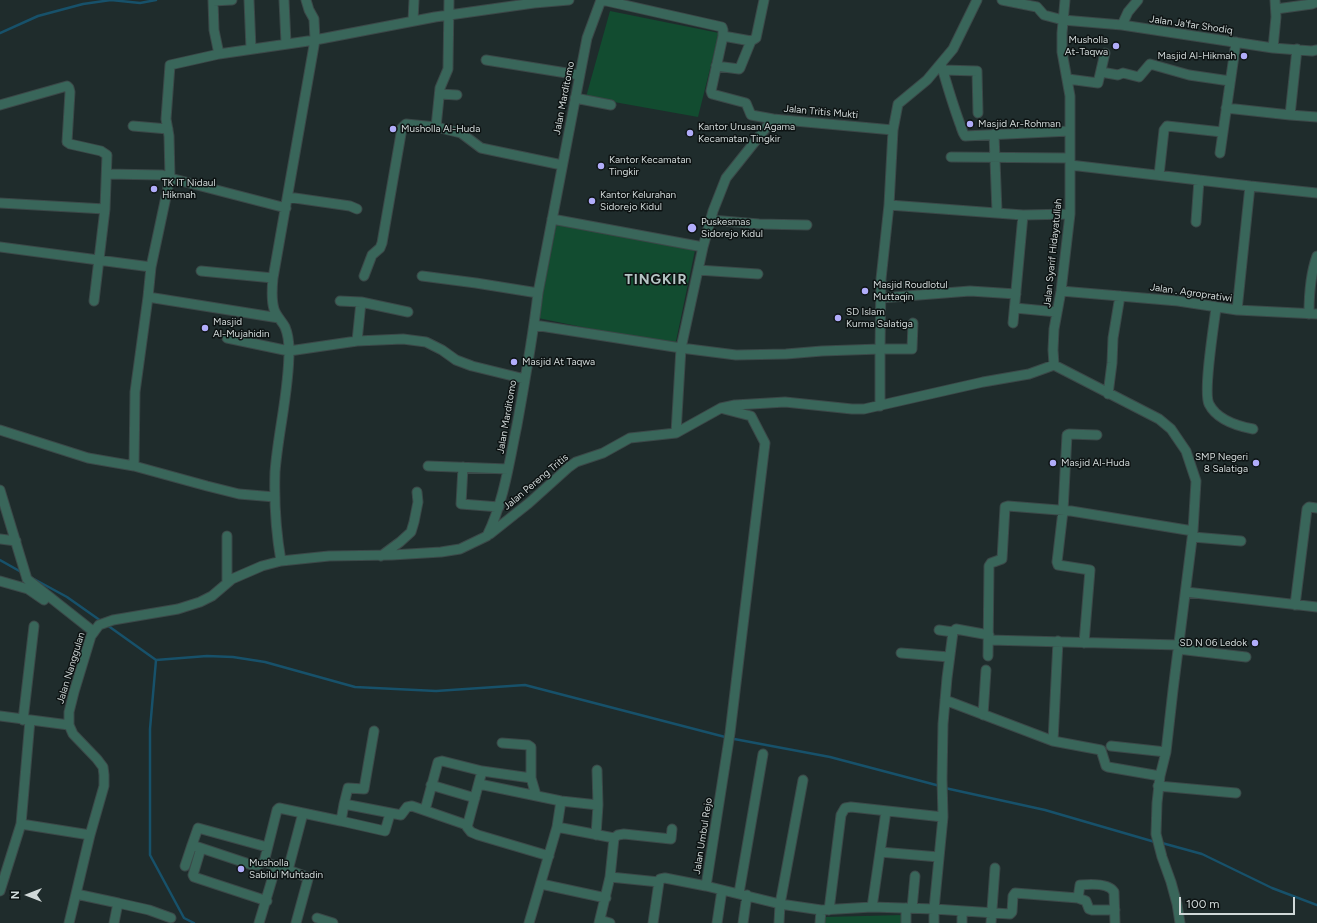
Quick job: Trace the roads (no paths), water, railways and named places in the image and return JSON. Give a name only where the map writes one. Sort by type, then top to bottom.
[{"type":"street","points":[[220,54],[214,30],[213,0],[232,0]]},
{"type":"street","points":[[249,0],[251,49]]},
{"type":"street","points":[[284,0],[286,44]]},
{"type":"street","points":[[306,0],[314,19],[315,40],[273,278],[272,303],[274,311],[285,327],[289,350],[288,371],[275,472],[277,537],[281,560],[329,556],[381,556],[452,551],[460,549],[487,536]]},
{"type":"street","points":[[413,21],[414,0]]},
{"type":"street","points":[[436,127],[440,88],[448,69],[449,0]]},
{"type":"street","points":[[134,466],[136,392],[151,267],[170,178],[169,136],[166,119],[170,64],[220,54],[315,40],[413,21],[563,0]]},
{"type":"street","points":[[602,0],[722,26],[722,36],[711,91],[713,95],[746,103],[751,115],[773,120]]},
{"type":"street","name":"Jalan Marditomo","points":[[487,536],[499,507],[508,469],[525,379],[538,293],[579,75],[587,38],[602,0]]},
{"type":"street","points":[[716,66],[739,69],[751,42],[756,38],[764,0]]},
{"type":"street","points":[[880,406],[881,298],[889,205],[893,130],[898,104],[942,67],[953,49],[977,0]]},
{"type":"street","name":"Jalan Ja'far Shodiq","points":[[1002,0],[1037,7],[1044,15],[1063,20],[1122,25],[1273,48],[1317,50]]},
{"type":"street","name":"Jalan Syarif Hidayatullah","points":[[1054,365],[1054,336],[1070,214],[1070,96],[1062,52],[1065,0]]},
{"type":"street","points":[[1122,25],[1128,12],[1138,0]]},
{"type":"street","points":[[1273,48],[1275,4],[1312,4],[1317,2]]},
{"type":"street","points":[[722,36],[751,42]]},
{"type":"street","points":[[1220,153],[1236,42]]},
{"type":"street","points":[[1290,115],[1297,49]]},
{"type":"street","points":[[1068,79],[1097,83],[1105,53]]},
{"type":"street","points":[[486,60],[579,75]]},
{"type":"street","points":[[1101,72],[1118,75],[1123,73],[1139,78],[1150,64],[1189,75],[1230,81]]},
{"type":"street","points":[[942,67],[978,71],[978,113]]},
{"type":"street","points":[[942,67],[964,135],[1070,131]]},
{"type":"street","points":[[0,105],[64,86],[69,87],[67,142],[107,153],[108,157],[104,209],[94,301]]},
{"type":"street","points":[[440,94],[458,95]]},
{"type":"street","points":[[575,98],[610,105]]},
{"type":"street","points":[[1226,108],[1317,117]]},
{"type":"street","name":"Jalan Tritis Mukti","points":[[676,433],[681,348],[703,247],[713,211],[726,178],[773,120],[893,130]]},
{"type":"street","points":[[364,276],[372,255],[380,248],[382,243],[402,128],[406,124],[436,127],[461,133],[481,148],[562,165]]},
{"type":"street","points":[[133,126],[168,129]]},
{"type":"street","points":[[1159,175],[1164,130],[1167,126],[1222,132]]},
{"type":"street","points":[[994,134],[997,212]]},
{"type":"street","points":[[951,157],[1070,162],[1159,175],[1317,193]]},
{"type":"street","points":[[107,174],[162,175],[286,208]]},
{"type":"street","points":[[1196,222],[1199,180]]},
{"type":"street","points":[[1237,310],[1250,186]]},
{"type":"street","points":[[288,197],[350,206],[358,209]]},
{"type":"street","points":[[0,203],[104,209]]},
{"type":"street","points":[[889,205],[1023,215],[1070,214]]},
{"type":"street","points":[[1013,323],[1023,215]]},
{"type":"street","points":[[552,219],[703,247]]},
{"type":"street","points":[[711,220],[759,224],[807,225]]},
{"type":"street","points":[[0,247],[151,267]]},
{"type":"street","points":[[1313,314],[1309,290],[1313,266],[1317,256]]},
{"type":"street","points":[[698,270],[758,274]]},
{"type":"street","points":[[201,271],[273,278]]},
{"type":"street","points":[[422,276],[538,293]]},
{"type":"street","points":[[881,298],[970,291],[1016,294]]},
{"type":"street","name":"Jalan . Agropratiwi","points":[[1061,291],[1178,301],[1237,310],[1313,314]]},
{"type":"street","points":[[1108,394],[1112,363],[1113,338],[1120,296]]},
{"type":"street","points":[[148,297],[279,318]]},
{"type":"street","points":[[340,301],[361,302],[408,312]]},
{"type":"street","points":[[357,341],[361,302]]},
{"type":"street","points":[[1015,308],[1057,312]]},
{"type":"street","points":[[1216,308],[1208,384],[1208,402],[1213,410],[1224,419],[1240,426],[1253,429]]},
{"type":"street","points":[[534,325],[736,355],[912,349],[913,323]]},
{"type":"street","points":[[226,338],[289,350],[357,341],[403,339],[426,342],[442,350],[456,360],[472,366],[525,379]]},
{"type":"street","points":[[1054,365],[1159,419],[1171,429],[1186,451],[1196,481],[1193,534],[1186,592],[1166,752],[1158,786],[1156,834],[1177,904],[1180,923]]},
{"type":"street","name":"Jalan Pereng Tritis","points":[[487,536],[529,503],[576,462],[603,453],[630,438],[676,433],[721,408],[735,405],[785,402],[852,409],[880,406],[983,382],[1029,374],[1054,365]]},
{"type":"street","name":"Jalan Umbul Rejo","points":[[721,408],[751,416],[766,443],[730,733],[706,886],[780,904],[825,910],[872,907],[1011,913],[1013,896],[1015,893],[1078,898]]},
{"type":"street","points":[[0,430],[88,458],[134,466],[233,492],[275,498]]},
{"type":"street","points":[[1084,643],[1091,571],[1088,569],[1058,565],[1057,563],[1067,434],[1097,435]]},
{"type":"street","points":[[428,466],[508,469]]},
{"type":"street","points":[[463,467],[461,504],[499,507]]},
{"type":"street","points":[[0,490],[27,579],[94,631]]},
{"type":"street","points":[[381,556],[411,532],[418,502],[417,492]]},
{"type":"street","points":[[988,656],[989,566],[991,563],[1002,558],[1004,508],[1008,506],[1062,511],[1241,541]]},
{"type":"street","points":[[1295,605],[1307,510],[1308,507],[1317,508]]},
{"type":"street","points":[[227,536],[227,583]]},
{"type":"street","points":[[0,539],[16,541]]},
{"type":"street","name":"Jalan Nanggulan","points":[[69,725],[69,712],[74,692],[94,631],[114,620],[178,609],[193,604],[212,596],[227,583],[262,566],[281,560]]},
{"type":"street","points":[[0,581],[28,589],[94,631]]},
{"type":"street","points":[[1186,592],[1317,607]]},
{"type":"street","points":[[0,891],[20,824],[26,720],[34,626]]},
{"type":"street","points":[[939,630],[953,632],[956,629],[989,638],[1179,647],[1246,657]]},
{"type":"street","points":[[934,923],[943,817],[943,724],[949,657],[953,632]]},
{"type":"street","points":[[1053,741],[1058,642]]},
{"type":"street","points":[[900,653],[949,657]]},
{"type":"street","points":[[983,715],[986,670]]},
{"type":"street","points":[[945,700],[1053,741],[1101,750],[1106,766],[1108,767],[1160,776]]},
{"type":"street","points":[[0,716],[69,725],[73,734],[103,767],[104,786],[90,834],[69,923]]},
{"type":"street","points":[[341,821],[348,788],[362,790],[364,788],[374,731]]},
{"type":"street","points":[[502,743],[531,746],[531,778],[536,795]]},
{"type":"street","points":[[1111,746],[1166,752]]},
{"type":"street","points":[[743,923],[743,894],[763,754]]},
{"type":"street","points":[[425,810],[437,763],[439,761],[482,771],[531,778]]},
{"type":"street","points":[[596,835],[598,805],[597,770]]},
{"type":"street","points":[[482,771],[467,825],[468,829],[478,835],[549,856]]},
{"type":"street","points":[[779,923],[780,904],[803,780]]},
{"type":"street","points":[[479,784],[561,800],[598,805]]},
{"type":"street","points":[[432,785],[475,798]]},
{"type":"street","points":[[1158,786],[1236,793]]},
{"type":"street","points":[[529,923],[557,827],[561,800]]},
{"type":"street","points":[[344,804],[400,816],[409,806],[467,825]]},
{"type":"street","points":[[820,923],[825,910],[841,815],[845,808],[851,807],[943,817]]},
{"type":"street","points":[[264,862],[277,809],[280,808],[386,831],[390,814]]},
{"type":"street","points":[[872,907],[886,811]]},
{"type":"street","points":[[288,870],[303,813]]},
{"type":"street","points":[[20,824],[90,834]]},
{"type":"street","points":[[557,827],[614,838],[618,835],[624,834],[671,839],[672,829]]},
{"type":"street","points":[[185,866],[198,828],[267,847]]},
{"type":"street","points":[[610,923],[600,922],[610,877],[614,838]]},
{"type":"street","points":[[192,845],[252,864],[264,862],[307,876],[308,878],[296,923]]},
{"type":"street","points":[[201,848],[193,875],[194,877],[266,900]]},
{"type":"street","points":[[880,852],[939,857]]},
{"type":"street","points":[[259,923],[276,866]]},
{"type":"street","points":[[991,923],[994,868]]},
{"type":"street","points":[[906,923],[915,876]]},
{"type":"street","points":[[610,877],[659,882]]},
{"type":"street","points":[[653,923],[660,879],[663,878],[706,886]]},
{"type":"street","points":[[541,884],[606,898]]},
{"type":"street","points":[[1115,910],[1089,909],[1086,901],[1078,898],[1080,885],[1107,886],[1112,888],[1114,892],[1115,910],[1115,923]]},
{"type":"street","points":[[717,923],[722,890]]},
{"type":"street","points":[[76,894],[149,910],[170,921],[180,923]]},
{"type":"street","points":[[114,923],[118,903]]},
{"type":"street","points":[[962,911],[962,923]]},
{"type":"street","points":[[317,918],[333,923]]},
{"type":"waterway","points":[[0,33],[38,16],[83,4],[111,0],[140,3],[156,0]]},
{"type":"waterway","points":[[0,560],[23,573]]},
{"type":"waterway","points":[[32,578],[67,597],[101,621]]},
{"type":"waterway","points":[[107,625],[156,660],[207,656],[233,657],[265,662],[355,687],[436,691],[525,685],[729,738],[830,757],[940,786]]},
{"type":"waterway","points":[[156,660],[150,729],[150,855],[184,918],[194,923]]},
{"type":"waterway","points":[[945,788],[1045,810],[1155,842]]},
{"type":"waterway","points":[[1162,843],[1202,854],[1272,888],[1317,905]]},
{"type":"place","name":"Musholla At-Taqwa","points":[[1116,46]]},
{"type":"place","name":"Masjid Al-Hikmah","points":[[1244,56]]},
{"type":"place","name":"Masjid Ar-Rohman","points":[[970,124]]},
{"type":"place","name":"Musholla Al-Huda","points":[[393,129]]},
{"type":"place","name":"Kantor Urusan Agama Kecamatan Tingkir","points":[[690,133]]},
{"type":"place","name":"Kantor Kecamatan Tingkir","points":[[601,166]]},
{"type":"place","name":"TK IT Nidaul Hikmah","points":[[154,189]]},
{"type":"place","name":"Kantor Kelurahan Sidorejo Kidul","points":[[592,201]]},
{"type":"place","name":"Puskesmas Sidorejo Kidul","points":[[692,228]]},
{"type":"place","name":"Masjid Roudlotul Muttaqin","points":[[865,291]]},
{"type":"place","name":"SD Islam Kurma Salatiga","points":[[838,318]]},
{"type":"place","name":"Masjid Al-Mujahidin","points":[[205,328]]},
{"type":"place","name":"Masjid At Taqwa","points":[[514,362]]},
{"type":"place","name":"Masjid Al-Huda","points":[[1053,463]]},
{"type":"place","name":"SMP Negeri 8 Salatiga","points":[[1256,463]]},
{"type":"place","name":"SD N 06 Ledok","points":[[1255,643]]},
{"type":"place","name":"Musholla Sabilul Muhtadin","points":[[241,869]]},
{"type":"district","name":"TINGKIR","points":[[656,280]]}]
